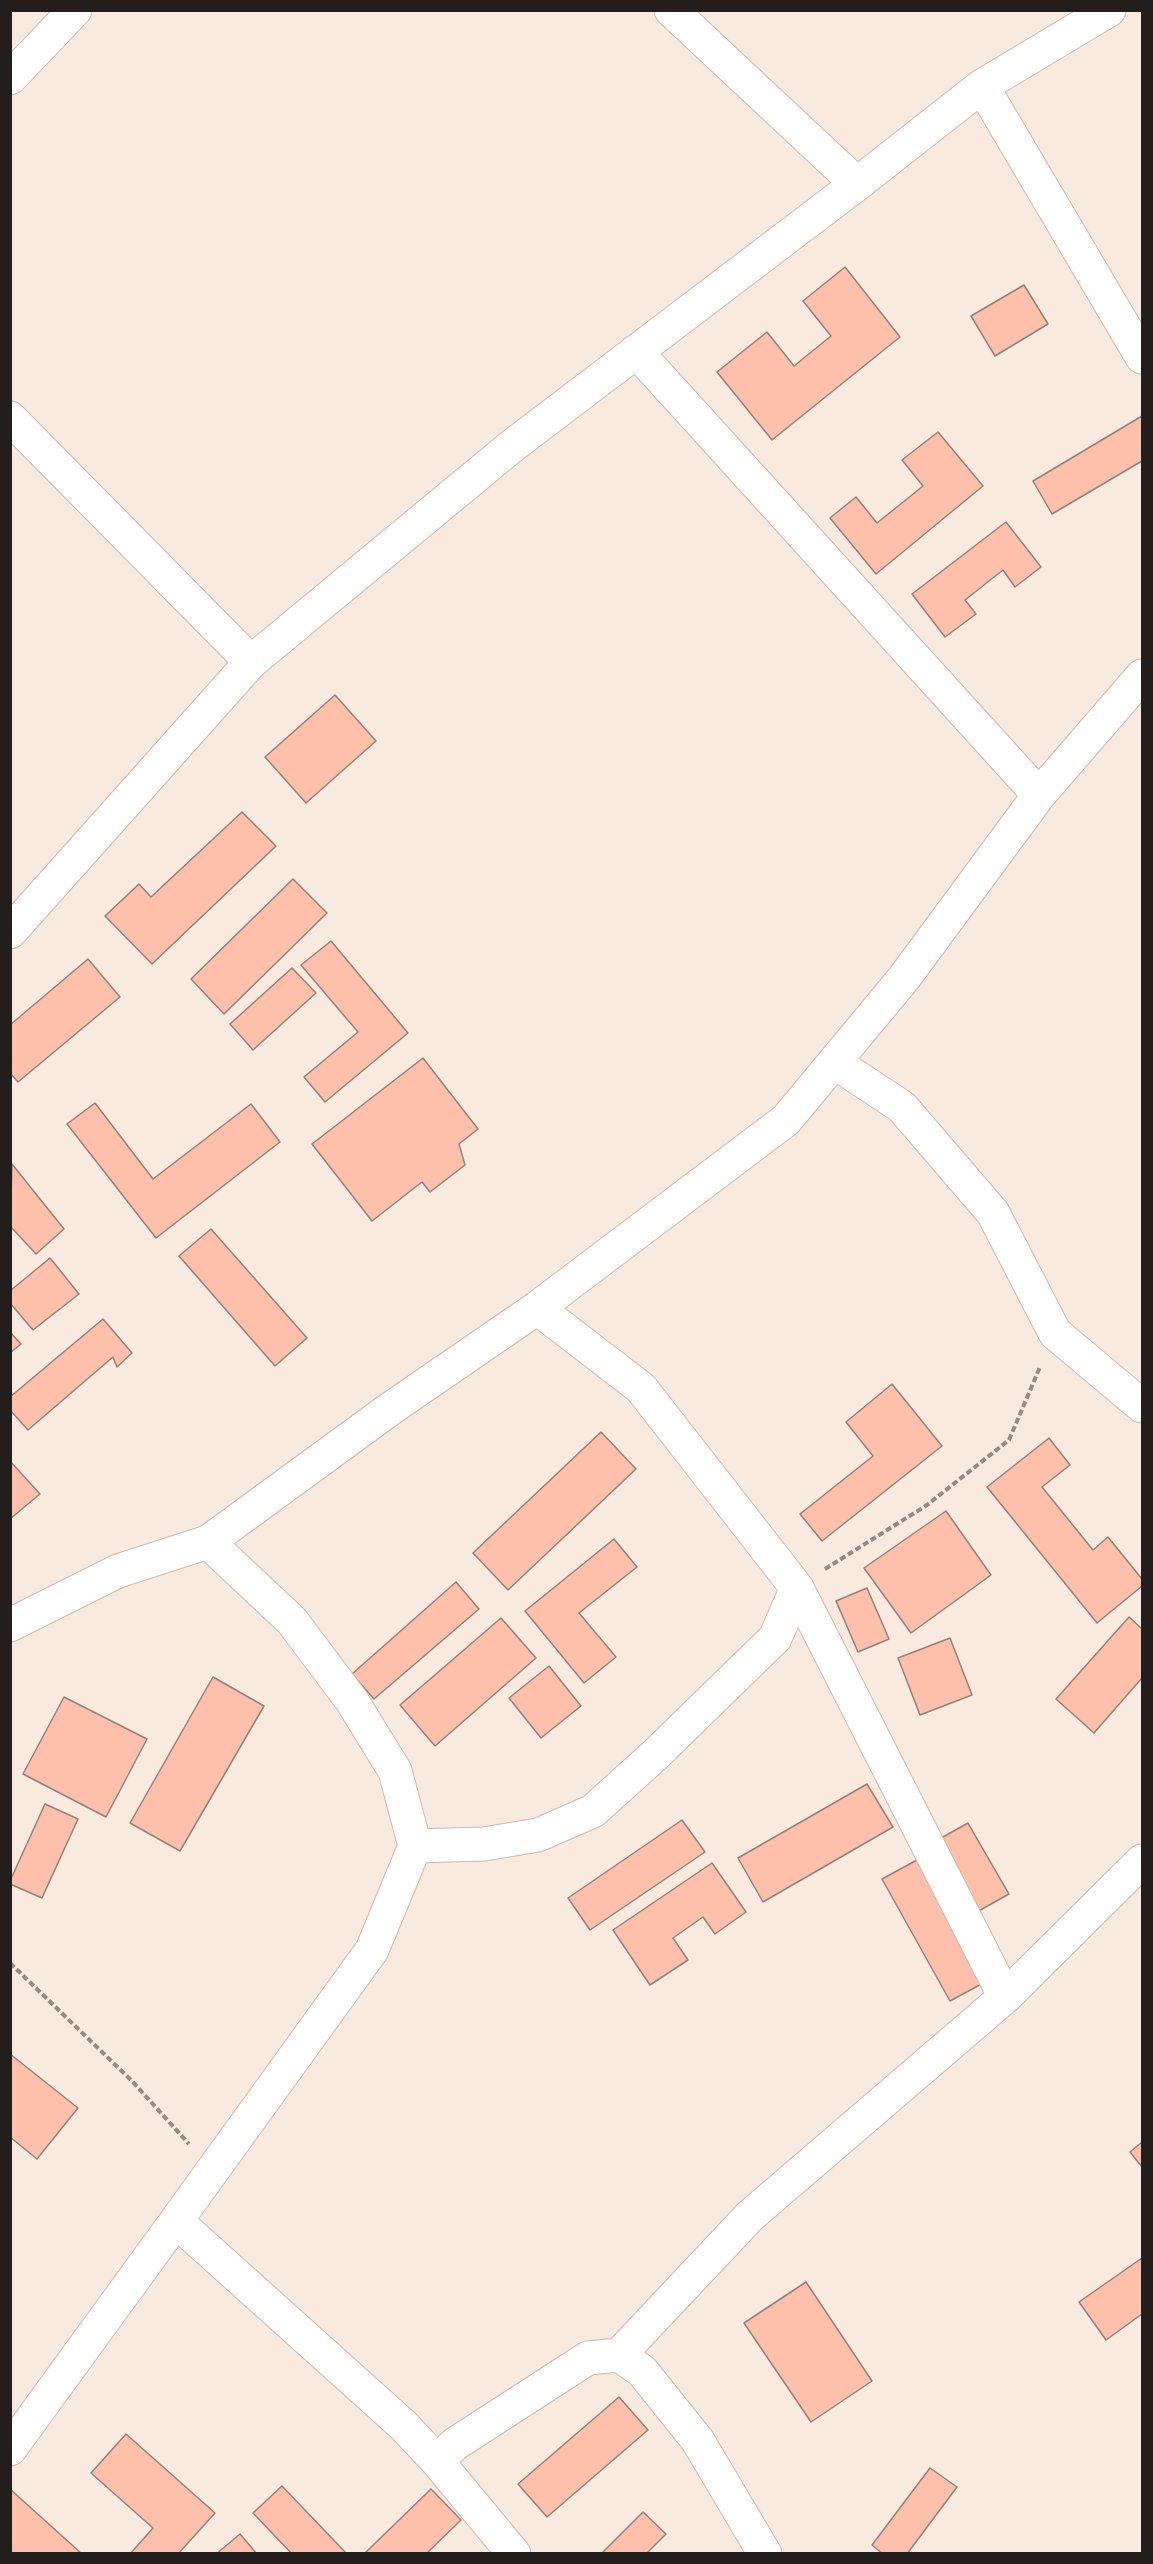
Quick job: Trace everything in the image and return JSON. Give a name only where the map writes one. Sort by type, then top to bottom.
[{"type":"street","points":[[10,78],[75,10]]},
{"type":"street","points":[[672,10],[857,184]]},
{"type":"street","points":[[10,932],[251,662],[512,446],[982,86],[1108,10]]},
{"type":"street","points":[[982,86],[1143,357]]},
{"type":"street","points":[[636,351],[1039,795]]},
{"type":"street","points":[[10,418],[251,662]]},
{"type":"street","points":[[10,1625],[118,1571],[208,1542],[390,1409],[537,1308],[786,1120],[904,978],[1039,795],[1143,676]]},
{"type":"street","points":[[834,1062],[902,1107],[993,1213],[1055,1333],[1143,1406]]},
{"type":"street","points":[[537,1308],[641,1388],[797,1588],[1005,1997]]},
{"type":"street","points":[[10,2449],[372,1950],[415,1846],[395,1771],[352,1701],[292,1621],[208,1542]]},
{"type":"street","points":[[415,1846],[484,1844],[538,1835],[593,1811],[655,1755],[775,1638],[797,1588]]},
{"type":"street","points":[[619,2355],[750,2216],[1005,1997],[1143,1861]]},
{"type":"street","points":[[176,2221],[403,2425],[438,2461],[514,2553]]},
{"type":"street","points":[[438,2461],[454,2444],[588,2358],[619,2355],[642,2371],[698,2441],[765,2553]]},
{"type":"path","points":[[797,1588],[927,1505],[1009,1440],[1055,1333]]},
{"type":"path","points":[[10,1963],[132,2082],[213,2171]]},
{"type":"building","points":[[845,267],[900,337],[772,440],[717,372],[767,332],[794,366],[831,336],[803,301]]},
{"type":"building","points":[[1024,285],[1048,324],[995,356],[971,316]]},
{"type":"building","points":[[1142,416],[1142,461],[1052,514],[1033,481]]},
{"type":"building","points":[[938,432],[983,486],[876,574],[830,518],[856,497],[877,523],[923,486],[902,460]]},
{"type":"building","points":[[1006,522],[1041,567],[1015,587],[1003,570],[965,600],[976,614],[945,637],[912,594]]},
{"type":"building","points":[[335,695],[376,741],[306,803],[265,757]]},
{"type":"building","points":[[242,812],[276,846],[152,964],[105,916],[139,884],[151,897]]},
{"type":"building","points":[[293,879],[327,913],[224,1014],[191,979]]},
{"type":"building","points":[[331,941],[408,1033],[325,1102],[304,1077],[358,1032],[301,965]]},
{"type":"building","points":[[88,959],[120,997],[18,1082],[10,1073],[10,1025]]},
{"type":"building","points":[[292,968],[316,993],[253,1050],[230,1024]]},
{"type":"building","points":[[423,1058],[478,1129],[459,1144],[465,1165],[430,1192],[422,1182],[372,1221],[312,1144]]},
{"type":"building","points":[[95,1103],[153,1179],[251,1104],[280,1142],[156,1238],[67,1124]]},
{"type":"building","points":[[12,1164],[64,1229],[36,1254],[10,1226]]},
{"type":"building","points":[[211,1229],[307,1338],[275,1366],[179,1256]]},
{"type":"building","points":[[50,1258],[79,1294],[33,1330],[10,1303],[10,1291]]},
{"type":"building","points":[[103,1319],[132,1353],[117,1367],[113,1357],[28,1430],[10,1410],[10,1397]]},
{"type":"building","points":[[10,1332],[21,1344],[10,1353]]},
{"type":"building","points":[[892,1384],[942,1446],[822,1541],[800,1514],[873,1456],[846,1422]]},
{"type":"building","points":[[601,1432],[636,1469],[508,1590],[473,1553]]},
{"type":"building","points":[[1049,1438],[1070,1465],[1042,1487],[1093,1550],[1108,1537],[1142,1579],[1142,1586],[1097,1623],[987,1487]]},
{"type":"building","points":[[10,1461],[40,1494],[10,1519]]},
{"type":"building","points":[[946,1511],[991,1575],[911,1633],[864,1568]]},
{"type":"building","points":[[614,1539],[637,1567],[579,1613],[616,1657],[584,1683],[525,1611]]},
{"type":"building","points":[[456,1582],[479,1609],[374,1699],[352,1674]]},
{"type":"building","points":[[867,1588],[889,1639],[858,1652],[836,1601]]},
{"type":"building","points":[[1129,1617],[1142,1629],[1142,1678],[1094,1733],[1056,1699]]},
{"type":"building","points":[[501,1618],[536,1658],[435,1746],[400,1705]]},
{"type":"building","points":[[950,1638],[972,1695],[920,1715],[898,1658]]},
{"type":"building","points":[[549,1666],[581,1706],[541,1738],[509,1698]]},
{"type":"building","points":[[213,1677],[264,1706],[180,1851],[130,1823]]},
{"type":"building","points":[[64,1697],[147,1739],[106,1817],[23,1774]]},
{"type":"building","points":[[867,1784],[893,1827],[763,1902],[738,1858]]},
{"type":"building","points":[[45,1804],[78,1819],[42,1898],[10,1884],[10,1881]]},
{"type":"building","points":[[682,1820],[705,1852],[590,1930],[568,1898]]},
{"type":"building","points":[[968,1823],[1009,1894],[975,1913],[934,1842]]},
{"type":"building","points":[[917,1860],[985,1982],[950,2001],[882,1879]]},
{"type":"building","points":[[712,1863],[746,1912],[715,1934],[703,1917],[673,1938],[688,1960],[650,1985],[613,1930]]},
{"type":"building","points":[[10,2054],[78,2108],[37,2159],[10,2137]]},
{"type":"building","points":[[1142,2142],[1142,2167],[1130,2152]]},
{"type":"building","points":[[1142,2258],[1142,2314],[1106,2340],[1079,2302]]},
{"type":"building","points":[[806,2282],[872,2381],[811,2422],[744,2323]]},
{"type":"building","points":[[619,2397],[648,2430],[547,2517],[518,2484]]},
{"type":"building","points":[[126,2434],[215,2513],[178,2554],[130,2554],[153,2528],[91,2473]]},
{"type":"building","points":[[930,2468],[957,2487],[907,2554],[883,2554],[872,2545]]},
{"type":"building","points":[[282,2486],[347,2554],[292,2554],[253,2513]]},
{"type":"building","points":[[10,2489],[82,2554],[10,2554]]},
{"type":"building","points":[[431,2489],[461,2520],[426,2554],[364,2554]]},
{"type":"building","points":[[643,2512],[666,2534],[646,2554],[601,2554]]},
{"type":"building","points":[[240,2534],[257,2554],[216,2554]]}]
